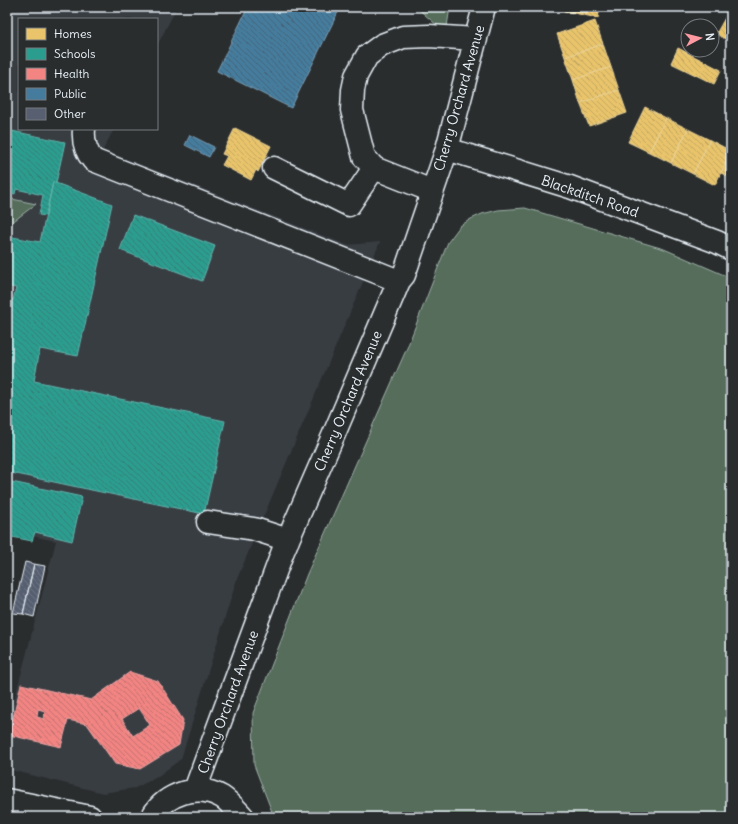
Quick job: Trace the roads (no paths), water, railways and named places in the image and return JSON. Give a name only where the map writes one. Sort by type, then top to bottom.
[{"type":"street","name":"Cherry Orchard Avenue","points":[[195,790],[288,540],[399,281],[404,275],[447,149],[484,7]]},
{"type":"street","points":[[432,191],[374,168],[364,157],[352,110],[353,90],[356,76],[366,56],[382,45],[403,37],[429,36],[476,39]]},
{"type":"street","points":[[84,130],[85,148],[93,160],[399,281]]},
{"type":"street","name":"Blackditch Road","points":[[447,149],[570,187],[717,242],[731,249]]},
{"type":"street","points":[[274,168],[349,205],[374,168]]},
{"type":"street","points":[[208,522],[254,529],[288,540]]},
{"type":"street","points":[[152,817],[157,808],[174,795],[195,790],[210,792],[224,798],[243,817]]},
{"type":"street","points":[[7,800],[90,817]]}]
